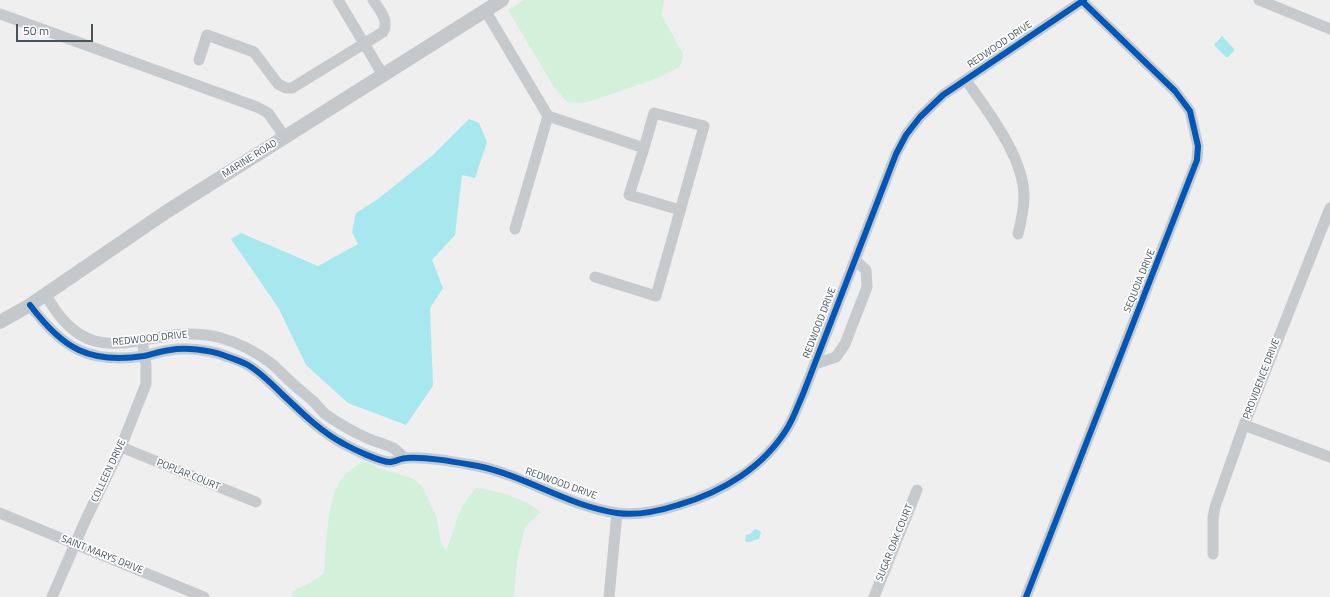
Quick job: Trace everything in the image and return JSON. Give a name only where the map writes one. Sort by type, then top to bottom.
[{"type":"main road","name":"MARINE ROAD","points":[[0,322],[46,295],[166,212],[502,0]]},
{"type":"street","points":[[338,0],[383,75]]},
{"type":"street","points":[[199,60],[207,35],[254,52],[278,84],[286,88],[292,88],[383,32],[386,28],[385,20],[373,0]]},
{"type":"street","points":[[1259,0],[1330,29]]},
{"type":"street","name":"REDWOOD DRIVE","points":[[30,305],[59,338],[78,351],[94,356],[144,356],[172,349],[196,350],[220,354],[248,365],[271,383],[296,408],[342,443],[364,453],[390,462],[404,458],[441,460],[496,471],[576,502],[617,513],[653,512],[688,503],[721,489],[751,469],[765,457],[787,429],[796,412],[896,154],[906,135],[931,105],[942,95],[1084,1]]},
{"type":"street","name":"SEQUOIA DRIVE","points":[[1026,597],[1197,160],[1198,146],[1190,111],[1175,91],[1084,1]]},
{"type":"street","points":[[485,10],[548,116],[644,148]]},
{"type":"street","points":[[0,14],[256,107],[268,113],[285,137]]},
{"type":"street","points":[[966,80],[1005,138],[1011,149],[1021,176],[1024,197],[1023,211],[1018,234]]},
{"type":"street","points":[[595,277],[656,296],[704,126],[654,113],[629,194],[680,210]]},
{"type":"street","points":[[515,229],[548,116]]},
{"type":"street","name":"PROVIDENCE DRIVE","points":[[1213,554],[1213,518],[1215,507],[1244,425],[1330,208]]},
{"type":"street","points":[[815,364],[836,357],[845,344],[867,287],[866,270],[855,260]]},
{"type":"street","name":"REDWOOD DRIVE","points":[[46,295],[59,317],[70,328],[93,341],[121,343],[172,335],[202,334],[221,338],[240,345],[272,364],[325,414],[353,431],[394,448],[404,458]]},
{"type":"street","name":"COLLEEN DRIVE","points":[[52,597],[86,519],[121,447],[146,384],[146,370],[142,340]]},
{"type":"street","points":[[1244,425],[1330,457]]},
{"type":"street","name":"POPLAR COURT","points":[[121,447],[256,502]]},
{"type":"street","name":"SUGAR OAK COURT","points":[[874,597],[917,490]]},
{"type":"street","name":"SAINT MARYS DRIVE","points":[[0,513],[204,597]]},
{"type":"street","points":[[609,597],[617,513]]},
{"type":"green space","points":[[524,0],[664,0],[662,15],[683,54],[682,62],[676,69],[655,79],[598,99],[583,103],[567,102],[554,87],[508,10]]},
{"type":"green space","points":[[361,462],[367,462],[378,468],[412,478],[422,486],[436,515],[441,542],[446,550],[457,517],[465,502],[476,488],[510,496],[526,502],[541,512],[525,527],[517,561],[514,597],[293,597],[291,592],[311,582],[324,573],[328,525],[332,500],[340,481],[350,470]]},
{"type":"water","points":[[1222,36],[1234,49],[1228,57],[1226,57],[1214,45]]},
{"type":"water","points":[[469,119],[479,123],[487,142],[475,178],[462,175],[455,235],[432,260],[443,288],[430,308],[433,386],[406,425],[348,403],[306,365],[279,309],[231,239],[241,233],[318,266],[358,244],[352,232],[356,213],[378,199],[433,155]]},
{"type":"water","points":[[755,529],[761,532],[759,539],[746,542],[746,535],[750,534]]},
{"type":"cycle path","points":[[30,305],[54,333],[66,343],[92,355],[108,358],[125,358],[144,356],[176,349],[190,349],[217,353],[242,362],[270,382],[304,415],[327,434],[354,449],[380,460],[390,462],[405,458],[425,458],[478,466],[513,477],[581,504],[617,513],[640,513],[671,507],[695,500],[711,493],[741,476],[755,466],[767,454],[788,427],[803,394],[896,154],[906,135],[920,117],[943,95],[1084,0]]},
{"type":"cycle path","points":[[1026,597],[1197,160],[1198,146],[1190,111],[1175,91],[1083,2]]}]
